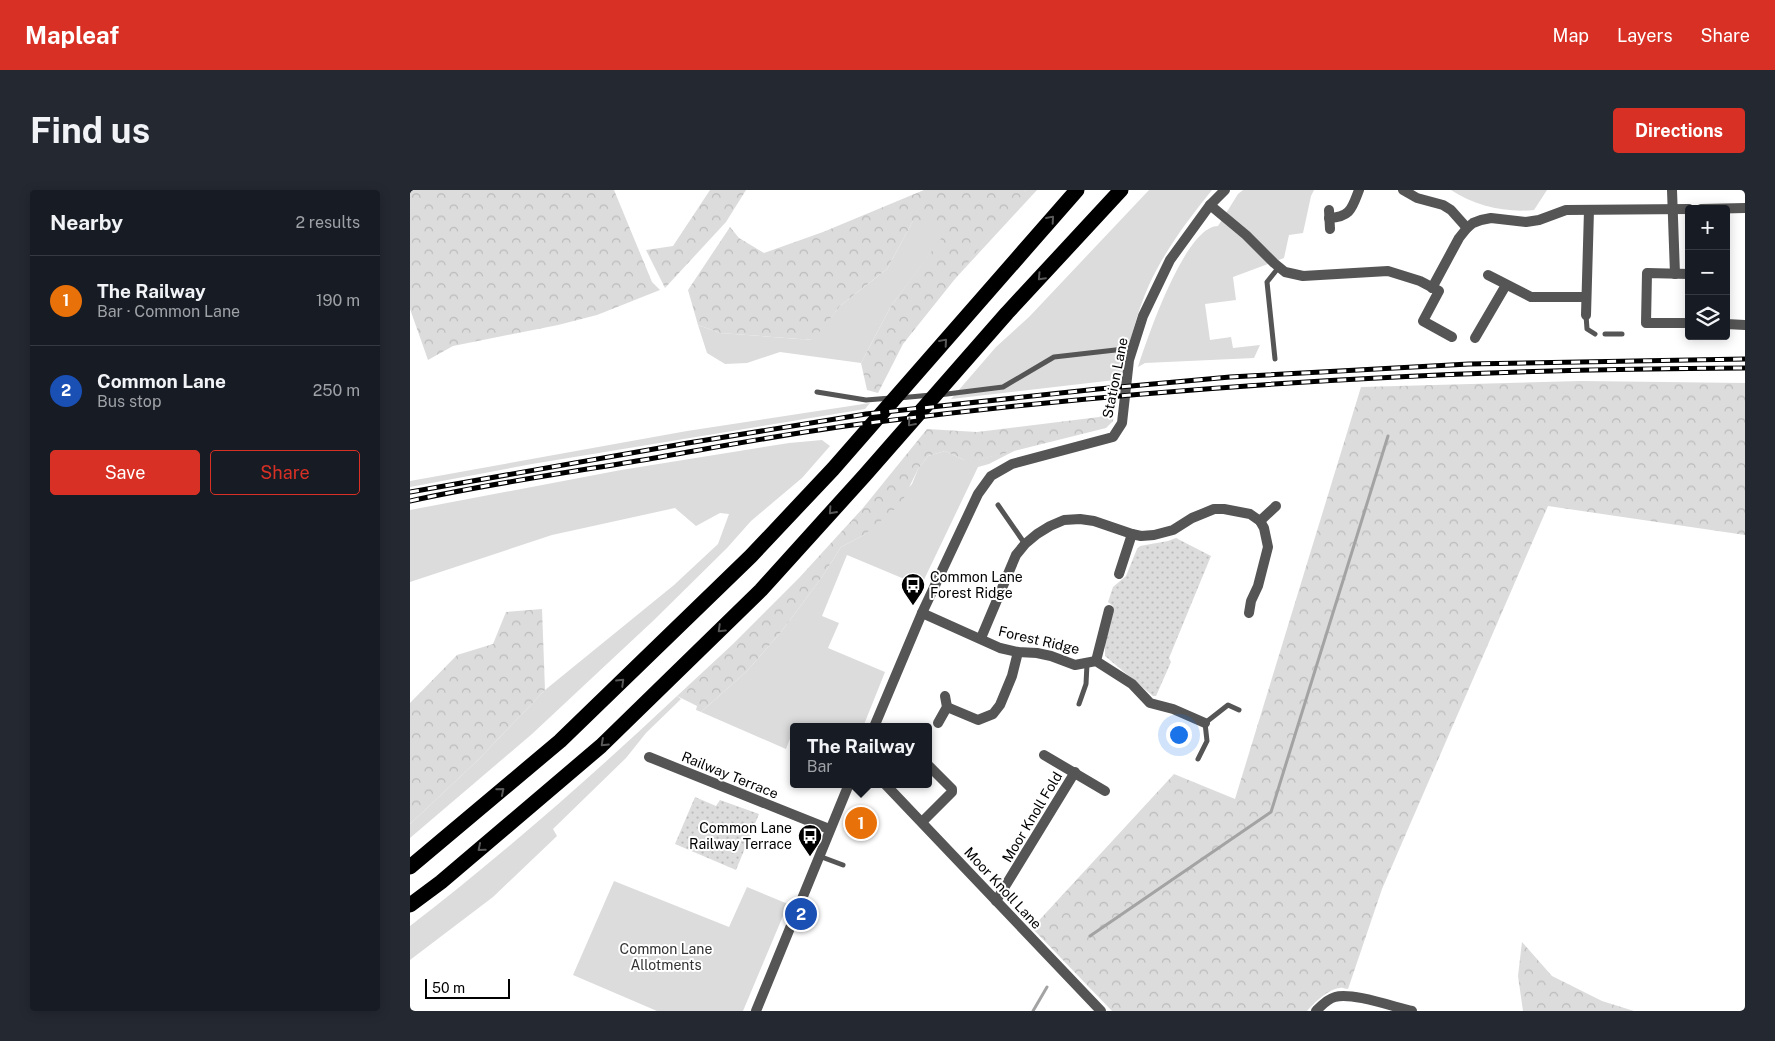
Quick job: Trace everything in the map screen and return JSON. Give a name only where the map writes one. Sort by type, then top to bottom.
[{"type":"highway","points":[[410,867],[560,740],[720,586],[833,469],[1077,190]]},
{"type":"highway","points":[[410,906],[441,882],[601,746],[761,590],[978,346],[1122,190]]},
{"type":"street","name":"Station Lane","points":[[922,613],[978,494],[991,476],[1012,464],[1113,437],[1122,423],[1130,360],[1143,316],[1170,260],[1210,205],[1225,190]]},
{"type":"street","points":[[1329,219],[1339,218],[1347,214],[1352,209],[1359,190]]},
{"type":"street","points":[[1403,190],[1417,198],[1443,205],[1451,210],[1467,228]]},
{"type":"street","points":[[1672,190],[1675,274]]},
{"type":"street","points":[[1210,205],[1246,235],[1285,272],[1303,276],[1388,271],[1420,281],[1436,289]]},
{"type":"street","points":[[1730,208],[1745,208]]},
{"type":"street","points":[[1452,337],[1423,321],[1451,253],[1467,228],[1473,223],[1492,218],[1526,222],[1539,220],[1566,210],[1685,209]]},
{"type":"street","points":[[1586,315],[1589,210]]},
{"type":"street","points":[[1685,274],[1647,273],[1646,323],[1685,323]]},
{"type":"street","points":[[1488,275],[1531,297],[1586,297]]},
{"type":"street","points":[[1475,338],[1506,284]]},
{"type":"street","points":[[1730,324],[1745,325]]},
{"type":"street","points":[[1260,522],[1276,506]]},
{"type":"street","points":[[981,638],[1016,555],[1025,544],[1050,526],[1064,520],[1080,518],[1142,536],[1164,534],[1214,509],[1250,514],[1264,528],[1268,547],[1258,586],[1251,601],[1250,613]]},
{"type":"street","points":[[1119,574],[1132,534]]},
{"type":"street","name":"Forest Ridge","points":[[1091,662],[1109,610]]},
{"type":"street","points":[[876,723],[922,613]]},
{"type":"street","name":"Forest Ridge","points":[[922,613],[1000,648],[1051,656],[1075,665],[1091,662],[1132,684],[1150,703],[1173,709],[1205,723]]},
{"type":"street","points":[[947,707],[978,720],[993,714],[1006,694],[1018,652]]},
{"type":"street","points":[[938,723],[947,707],[945,696]]},
{"type":"street","name":"Moor Knoll Fold","points":[[1044,755],[1104,791]]},
{"type":"street","name":"Railway Terrace","points":[[649,757],[829,829]]},
{"type":"street","points":[[922,822],[952,792],[952,789],[932,769]]},
{"type":"street","name":"Moor Knoll Fold","points":[[996,901],[1075,772]]},
{"type":"street","points":[[756,1011],[847,788]]},
{"type":"street","name":"Moor Knoll Lane","points":[[889,788],[1101,1011]]},
{"type":"street","points":[[1316,1011],[1325,1002],[1335,997],[1353,997],[1412,1011]]},
{"type":"lane","points":[[1275,359],[1267,282],[1279,267]]},
{"type":"lane","points":[[1586,315],[1587,329],[1595,334]]},
{"type":"lane","points":[[1605,334],[1622,334]]},
{"type":"lane","points":[[817,392],[866,400],[963,393],[1003,386],[1054,357],[1133,348]]},
{"type":"lane","points":[[998,505],[1025,544]]},
{"type":"lane","points":[[1079,704],[1091,662]]},
{"type":"lane","points":[[1198,760],[1207,741],[1205,723],[1228,705],[1239,710]]},
{"type":"lane","points":[[819,856],[843,865]]},
{"type":"green space","points":[[410,190],[614,190],[652,282],[660,290],[597,315],[558,325],[453,346],[428,360],[410,309]]},
{"type":"green space","points":[[710,190],[746,190],[726,222],[665,288],[646,250],[673,246]]},
{"type":"green space","points":[[924,190],[1026,190],[903,344],[878,393],[867,390],[861,363],[891,306],[954,221],[913,221],[887,269],[840,306],[813,340],[720,333],[698,325],[688,290],[730,227],[739,238],[764,253],[823,232]]},
{"type":"green space","points":[[1026,190],[1037,190],[953,281],[1022,194]]},
{"type":"green space","points":[[1149,190],[1212,190],[1170,247],[1155,272],[1144,296],[1121,376],[1115,380],[951,399],[996,347],[1029,317]]},
{"type":"green space","points":[[1243,190],[1314,190],[1303,233],[1289,235],[1284,258],[1233,277],[1236,300],[1205,304],[1210,340],[1231,337],[1233,348],[1260,345],[1254,358],[1145,363],[1138,367],[1159,310],[1181,263],[1193,244],[1205,231],[1218,226],[1238,194]]},
{"type":"green space","points":[[1451,190],[1547,190],[1534,210],[1523,211],[1480,204]]},
{"type":"green space","points":[[913,221],[955,221],[891,306],[861,363],[780,352],[747,363],[725,364],[707,353],[698,325],[720,333],[812,340],[840,306],[887,269]]},
{"type":"green space","points":[[1581,381],[1745,383],[1745,535],[1548,506],[1382,889],[1348,989],[1341,988],[1331,991],[1317,1000],[1307,1011],[1112,1011],[1032,928],[1174,774],[1235,799],[1361,387]]},
{"type":"green space","points":[[870,403],[865,409],[532,464],[410,487],[410,481],[687,431]]},
{"type":"green space","points":[[1114,412],[1113,421],[1106,428],[978,460],[964,460],[945,451],[928,456],[918,469],[901,504],[864,535],[841,547],[822,577],[781,632],[747,671],[701,712],[696,710],[697,706],[677,696],[733,644],[799,578],[863,508],[927,429],[977,432],[1099,417]]},
{"type":"green space","points":[[822,440],[830,446],[802,478],[751,521],[727,548],[654,620],[532,734],[410,838],[410,824],[477,761],[545,690],[674,585],[718,544],[729,514],[720,513],[696,526],[675,508],[552,535],[410,582],[410,510],[621,470],[789,443]]},
{"type":"green space","points":[[1016,450],[989,464],[978,467],[921,586],[847,555],[822,616],[839,623],[828,648],[885,672],[865,723],[790,723],[790,739],[786,749],[701,712],[747,671],[781,632],[822,577],[841,547],[864,535],[912,484],[918,469],[928,456],[945,451],[964,460],[977,460]]},
{"type":"green space","points":[[1176,538],[1211,556],[1169,658],[1171,662],[1156,696],[1153,696],[1105,656],[1105,640],[1113,606],[1108,602],[1113,587],[1126,576],[1140,546]]},
{"type":"green space","points":[[542,609],[545,690],[477,761],[410,824],[410,703],[457,655],[493,644],[506,612]]},
{"type":"green space","points":[[677,696],[681,699],[646,733],[626,758],[553,829],[557,836],[493,897],[410,960],[410,926],[546,814]]},
{"type":"green space","points":[[695,797],[716,806],[720,800],[759,814],[736,870],[675,844]]},
{"type":"green space","name":"Common Lane Allotments","points":[[614,881],[729,927],[747,887],[788,904],[743,1011],[657,1011],[573,975]]},
{"type":"green space","points":[[1522,942],[1552,976],[1602,1001],[1634,1011],[1523,1011],[1518,976]]},
{"type":"waterway","points":[[1090,936],[1271,812],[1388,436]]},
{"type":"waterway","points":[[1033,1011],[1047,987]]},
{"type":"railway","points":[[410,492],[866,414],[1098,389],[1230,377],[1469,364],[1745,359]]},
{"type":"railway","points":[[410,501],[497,484],[813,431],[978,410],[1087,399],[1306,382],[1416,376],[1635,369],[1745,368]]},
{"type":"place","name":"Common Lane Forest Ridge","points":[[913,606]]},
{"type":"place","name":"The Railway","points":[[861,823]]},
{"type":"place","name":"Common Lane Railway Terrace","points":[[810,857]]},
{"type":"place","name":"Common Lane","points":[[801,914]]}]
